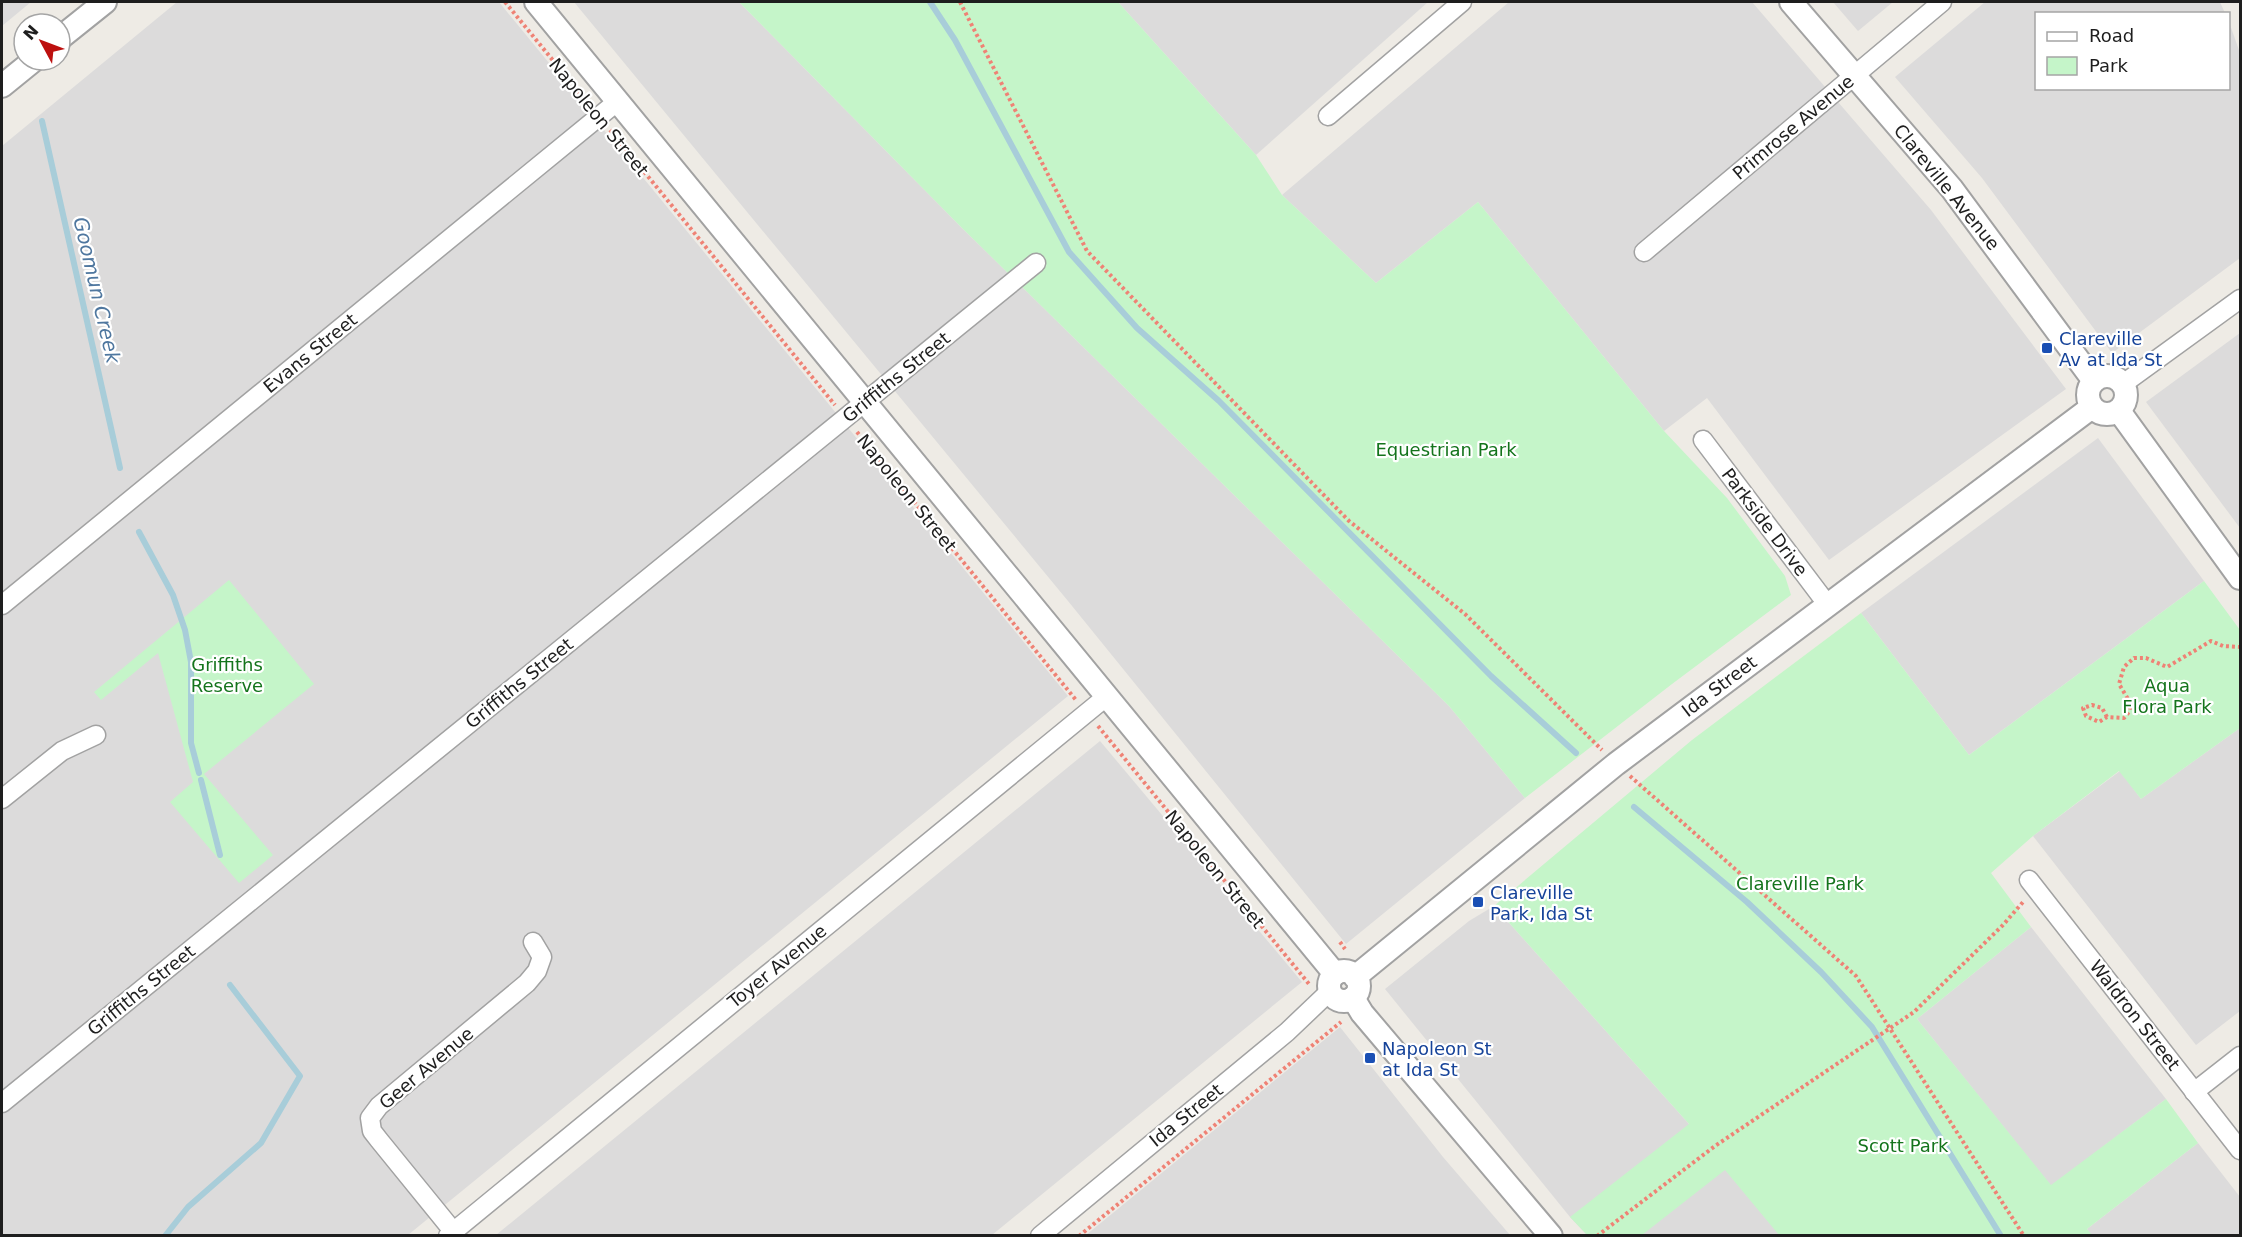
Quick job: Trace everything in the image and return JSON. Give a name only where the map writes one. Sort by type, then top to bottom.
[{"type":"street","points":[[72,28],[105,2]]},
{"type":"street","name":"Napoleon Street","points":[[536,2],[1107,697],[1336,985],[1551,1236]]},
{"type":"street","points":[[1328,116],[1462,2]]},
{"type":"street","name":"Clareville Avenue","points":[[1791,2],[1953,189],[2094,381]]},
{"type":"street","name":"Primrose Avenue","points":[[1644,252],[1942,2]]},
{"type":"street","points":[[2,87],[20,72]]},
{"type":"street","name":"Evans Street","points":[[2,605],[618,101]]},
{"type":"street","name":"Griffiths Street","points":[[2,1103],[1036,263]]},
{"type":"street","points":[[2123,384],[2241,299]]},
{"type":"street","points":[[2112,376],[2123,384],[2126,401],[2119,411],[2101,414],[2092,406],[2088,390],[2094,381],[2099,377],[2112,376]]},
{"type":"street","name":"Ida Street","points":[[1040,1236],[1287,1032],[1336,985],[1616,764],[2092,406]]},
{"type":"street","points":[[2119,411],[2241,578]]},
{"type":"street","name":"Parkside Drive","points":[[1703,440],[1827,604]]},
{"type":"street","name":"Toyer Avenue","points":[[450,1233],[1107,697]]},
{"type":"street","points":[[2,799],[62,751],[96,735]]},
{"type":"street","name":"Waldron Street","points":[[2032,884],[2241,1150]]},
{"type":"street","name":"Geer Avenue","points":[[450,1233],[372,1131],[370,1118],[378,1106],[527,983],[537,971],[542,957],[533,942]]},
{"type":"street","points":[[2194,1092],[2241,1056]]},
{"type":"path","name":"Napoleon Street","points":[[505,2],[1087,713],[1336,985]]},
{"type":"path","points":[[960,2],[1087,251],[1349,521],[1465,614],[1616,764],[1856,976],[2024,1236]]},
{"type":"path","points":[[2107,717],[2102,708],[2092,705],[2083,708],[2086,716],[2099,722],[2107,717],[2124,718],[2131,704],[2119,684],[2124,668],[2134,658],[2146,658],[2168,667],[2211,641],[2223,646],[2241,647]]},
{"type":"path","points":[[1597,1236],[1715,1146],[1864,1043],[1914,1012],[2003,925],[2032,884]]},
{"type":"path","points":[[1340,942],[1345,948]]},
{"type":"path","name":"Ida Street","points":[[1079,1236],[1341,1022]]},
{"type":"shaded area","points":[[2,2],[31,2],[19,12],[12,12],[12,18],[2,26]]},
{"type":"shaded area","points":[[177,2],[499,2],[1068,696],[408,1235],[2,1236],[2,146]]},
{"type":"shaded area","points":[[574,2],[739,2],[962,228],[1449,706],[1525,798],[1346,944],[1068,601]]},
{"type":"shaded area","points":[[1118,2],[1428,2],[1256,155]]},
{"type":"shaded area","points":[[1509,2],[1752,2],[1931,210],[2066,389],[1829,560],[1707,398],[1664,431],[1478,202],[1376,283],[1282,195]]},
{"type":"shaded area","points":[[1833,2],[1893,2],[1858,31]]},
{"type":"shaded area","points":[[1985,2],[2220,2],[2225,12],[2035,12],[2035,90],[2230,90],[2230,25],[2240,53],[2240,258],[2112,353],[1982,178],[1895,77]]},
{"type":"shaded area","points":[[2240,333],[2240,528],[2146,402]]},
{"type":"shaded area","points":[[2098,438],[2204,581],[1969,755],[1861,613]]},
{"type":"shaded area","points":[[2240,728],[2240,1011],[2196,1045],[2033,836],[2120,771],[2141,799]]},
{"type":"shaded area","points":[[1100,741],[1302,982],[992,1235],[496,1235]]},
{"type":"shaded area","points":[[1494,906],[1689,1124],[1780,1235],[1587,1235],[1570,1217],[1385,989],[1469,921]]},
{"type":"shaded area","points":[[2031,927],[2166,1099],[2051,1186],[1917,1019]]},
{"type":"shaded area","points":[[1340,1027],[1443,1157],[1510,1235],[1086,1235]]},
{"type":"shaded area","points":[[2198,1143],[2240,1197],[2240,1235],[2092,1236],[2087,1229]]},
{"type":"green space","name":"Equestrian Park","points":[[739,2],[1118,2],[1256,155],[1282,195],[1376,283],[1478,202],[1664,431],[1727,498],[1785,576],[1791,595],[1525,798],[1449,706],[962,228]]},
{"type":"green space","name":"Griffiths Reserve","points":[[229,580],[314,684],[204,774],[273,855],[239,883],[170,802],[193,782],[158,653],[101,700],[94,692]]},
{"type":"green space","name":"Clareville Park","points":[[2204,581],[2240,630],[2240,728],[2141,799],[2119,771],[2033,836],[1991,873],[2031,927],[1917,1019],[2051,1185],[2166,1099],[2198,1143],[2087,1229],[2092,1235],[1779,1235],[1725,1170],[1642,1235],[1587,1235],[1570,1217],[1689,1124],[1494,906],[1692,740],[1861,613],[1969,755]]},
{"type":"waterway","points":[[930,2],[955,40],[1069,252],[1137,328],[1219,401],[1491,676],[1576,753]]},
{"type":"waterway","name":"Goomun Creek","points":[[42,121],[120,468]]},
{"type":"waterway","name":"Goomun Creek","points":[[139,532],[173,595],[185,630],[191,662],[191,743],[199,773]]},
{"type":"waterway","name":"Goomun Creek","points":[[201,780],[220,855]]},
{"type":"waterway","points":[[1634,807],[1747,902],[1821,972],[1872,1027],[2001,1236]]},
{"type":"waterway","name":"Goomun Creek","points":[[165,1236],[188,1207],[261,1143],[300,1076],[230,985]]},
{"type":"place","name":"Clareville Av at Ida St","points":[[2047,348]]},
{"type":"place","name":"Clareville Park, Ida St","points":[[1478,902]]},
{"type":"place","name":"Napoleon St at Ida St","points":[[1370,1058]]},
{"type":"park label","name":"Aqua Flora Park","points":[[2167,695]]},
{"type":"park label","name":"Scott Park","points":[[1903,1145]]}]
